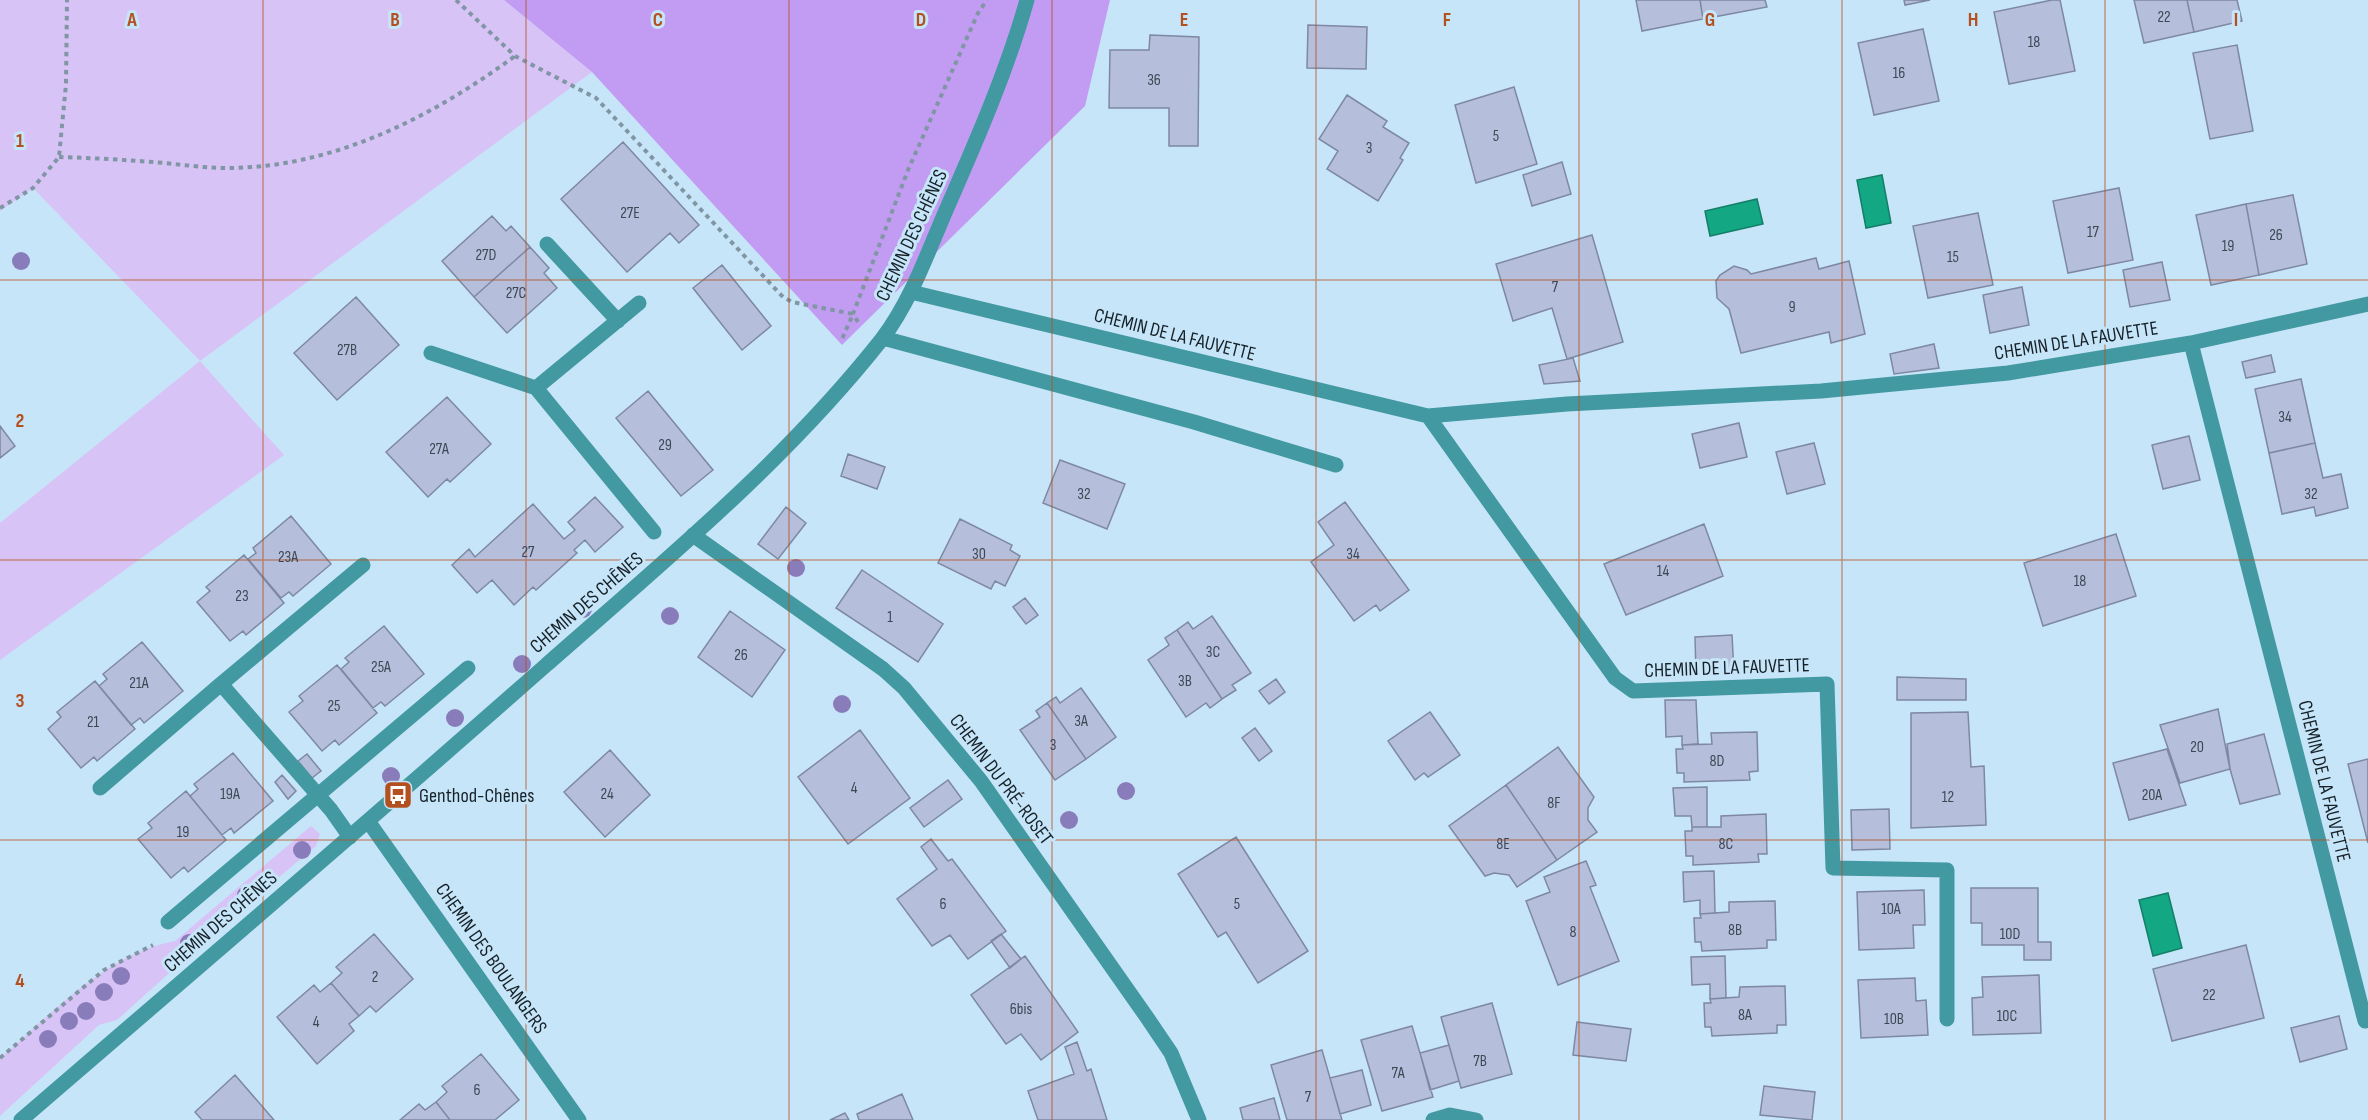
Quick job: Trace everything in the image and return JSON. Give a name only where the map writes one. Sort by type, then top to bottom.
[{"type":"street","name":"CHEMIN DES CHÊNES","points":[[21,1120],[350,837],[693,535],[783,451],[878,343],[911,292],[998,92],[1028,0]]},
{"type":"street","points":[[547,244],[618,321]]},
{"type":"street","name":"CHEMIN DE LA FAUVETTE","points":[[911,292],[1428,416],[1567,404],[1910,384],[2008,373],[2192,343],[2368,304]]},
{"type":"street","points":[[536,388],[639,303]]},
{"type":"street","points":[[878,343],[1194,422],[1336,465]]},
{"type":"street","name":"CHEMIN DE LA FAUVETTE","points":[[2192,343],[2365,1021]]},
{"type":"street","points":[[430,353],[536,388],[654,532]]},
{"type":"street","name":"CHEMIN DE LA FAUVETTE","points":[[1428,416],[1615,678],[1634,691],[1827,684],[1833,867],[1947,870],[1947,1019]]},
{"type":"street","name":"CHEMIN DU PRÉ-ROSET","points":[[693,535],[883,669],[927,713],[981,781],[1171,1053],[1199,1120]]},
{"type":"street","points":[[100,788],[363,565]]},
{"type":"street","points":[[168,922],[468,668]]},
{"type":"street","points":[[221,684],[318,796],[350,837]]},
{"type":"street","name":"CHEMIN DES BOULANGERS","points":[[368,821],[579,1120]]},
{"type":"street","points":[[1433,1120],[1450,1115],[1476,1120]]},
{"type":"path","points":[[0,208],[33,188],[59,158],[66,84],[67,0]]},
{"type":"path","points":[[456,0],[515,56],[596,98],[783,297],[792,302],[853,314],[878,343]]},
{"type":"path","points":[[853,314],[908,170],[978,13],[987,0]]},
{"type":"path","points":[[59,158],[108,158],[227,168],[293,163],[396,129],[468,91],[515,56]]},
{"type":"shaded area","points":[[0,0],[504,0],[592,72],[200,361],[33,188],[0,211]]},
{"type":"shaded area","points":[[504,0],[1110,0],[1085,106],[842,345],[592,72]]},
{"type":"shaded area","points":[[1882,175],[1891,223],[1866,228],[1857,180]]},
{"type":"shaded area","points":[[1757,199],[1763,224],[1710,236],[1705,211]]},
{"type":"shaded area","points":[[200,361],[284,455],[0,660],[0,523]]},
{"type":"shaded area","points":[[311,826],[320,834],[316,846],[227,921],[117,1020],[99,1025],[0,1116],[0,1058],[60,1005],[103,972],[150,948],[175,941]]},
{"type":"shaded area","points":[[2168,893],[2182,948],[2153,956],[2139,900]]},
{"type":"building","points":[[1636,0],[1700,0],[1703,19],[1642,31]]},
{"type":"building","points":[[1700,0],[1765,0],[1767,7],[1703,19]]},
{"type":"building","points":[[1904,0],[1930,0],[1905,5]]},
{"type":"building","points":[[2060,0],[2075,71],[2009,84],[1994,12]]},
{"type":"building","points":[[2134,0],[2187,0],[2194,32],[2144,43]]},
{"type":"building","points":[[2187,0],[2237,0],[2242,21],[2194,32]]},
{"type":"building","points":[[1308,25],[1367,27],[1366,69],[1307,68]]},
{"type":"building","points":[[1923,29],[1939,101],[1874,115],[1858,43]]},
{"type":"building","points":[[1150,35],[1199,37],[1198,146],[1169,146],[1169,108],[1109,108],[1110,50],[1149,50]]},
{"type":"building","points":[[2237,45],[2253,131],[2210,139],[2193,53]]},
{"type":"building","points":[[1514,87],[1537,164],[1476,183],[1455,105]]},
{"type":"building","points":[[1347,95],[1387,121],[1383,127],[1409,143],[1400,158],[1403,160],[1378,201],[1327,169],[1338,151],[1319,139]]},
{"type":"building","points":[[623,142],[699,225],[679,243],[670,233],[627,272],[561,199]]},
{"type":"building","points":[[1562,162],[1571,194],[1532,206],[1523,175]]},
{"type":"building","points":[[2119,188],[2133,260],[2068,273],[2053,201]]},
{"type":"building","points":[[2293,195],[2307,264],[2259,275],[2246,204]]},
{"type":"building","points":[[2246,204],[2259,275],[2211,285],[2196,215]]},
{"type":"building","points":[[1978,213],[1993,285],[1928,298],[1913,226]]},
{"type":"building","points":[[492,216],[506,231],[511,226],[530,247],[474,297],[442,261]]},
{"type":"building","points":[[1592,235],[1623,342],[1567,359],[1552,308],[1513,321],[1496,264]]},
{"type":"building","points":[[530,247],[549,268],[544,273],[557,288],[507,333],[474,297]]},
{"type":"building","points":[[1816,258],[1819,269],[1849,261],[1865,334],[1831,343],[1829,332],[1741,353],[1729,309],[1717,298],[1716,281],[1720,275],[1734,266],[1747,270],[1751,274]]},
{"type":"building","points":[[2162,262],[2170,300],[2130,307],[2123,270]]},
{"type":"building","points":[[722,265],[771,326],[742,350],[693,288]]},
{"type":"building","points":[[2022,287],[2029,325],[1990,333],[1983,295]]},
{"type":"building","points":[[356,297],[399,345],[337,400],[294,353]]},
{"type":"building","points":[[1934,344],[1939,368],[1894,374],[1890,354]]},
{"type":"building","points":[[2271,355],[2275,372],[2246,378],[2242,362]]},
{"type":"building","points":[[1573,358],[1580,381],[1544,384],[1539,365]]},
{"type":"building","points":[[2301,379],[2315,443],[2269,453],[2255,389]]},
{"type":"building","points":[[648,391],[713,470],[681,496],[616,418]]},
{"type":"building","points":[[447,397],[491,444],[450,482],[447,479],[428,497],[386,452]]},
{"type":"building","points":[[1739,423],[1747,457],[1700,468],[1692,434]]},
{"type":"building","points":[[0,426],[15,446],[0,458]]},
{"type":"building","points":[[2189,436],[2200,480],[2163,489],[2152,445]]},
{"type":"building","points":[[1814,443],[1825,484],[1787,494],[1776,452]]},
{"type":"building","points":[[2315,443],[2323,478],[2341,474],[2348,508],[2316,516],[2314,507],[2282,514],[2269,453]]},
{"type":"building","points":[[848,454],[885,467],[877,489],[841,476]]},
{"type":"building","points":[[1060,460],[1125,484],[1107,529],[1043,503]]},
{"type":"building","points":[[595,497],[623,527],[595,552],[585,540],[574,550],[577,553],[536,590],[533,587],[514,605],[492,580],[477,593],[452,565],[469,549],[475,557],[533,504],[564,539],[575,530],[568,522]]},
{"type":"building","points":[[1345,502],[1409,590],[1380,611],[1376,605],[1354,621],[1311,562],[1334,545],[1318,522]]},
{"type":"building","points":[[786,507],[806,523],[778,559],[758,544]]},
{"type":"building","points":[[291,516],[331,564],[293,596],[289,592],[281,598],[248,559],[256,553],[253,548]]},
{"type":"building","points":[[960,519],[1012,545],[1010,550],[1020,556],[1005,586],[995,581],[991,589],[938,563]]},
{"type":"building","points":[[1704,524],[1723,576],[1626,615],[1604,564]]},
{"type":"building","points":[[2116,534],[2136,596],[2043,626],[2024,563]]},
{"type":"building","points":[[244,555],[284,603],[246,635],[243,631],[230,641],[197,602],[210,591],[206,587]]},
{"type":"building","points":[[862,570],[943,624],[918,662],[836,608]]},
{"type":"building","points":[[1025,598],[1038,615],[1026,624],[1013,607]]},
{"type":"building","points":[[730,611],[785,650],[752,697],[698,657]]},
{"type":"building","points":[[1212,616],[1251,673],[1232,685],[1236,690],[1222,699],[1177,630],[1188,622],[1193,629]]},
{"type":"building","points":[[384,626],[424,674],[385,706],[381,702],[373,708],[341,669],[349,662],[345,658]]},
{"type":"building","points":[[1177,630],[1222,699],[1210,708],[1206,703],[1186,717],[1148,660],[1169,645],[1165,638]]},
{"type":"building","points":[[1732,635],[1734,673],[1696,674],[1695,637]]},
{"type":"building","points":[[142,642],[183,691],[144,723],[140,718],[131,725],[99,686],[107,679],[103,674]]},
{"type":"building","points":[[337,665],[377,713],[339,745],[335,740],[322,751],[289,712],[303,701],[299,696]]},
{"type":"building","points":[[1897,677],[1966,679],[1966,700],[1897,700]]},
{"type":"building","points":[[1276,679],[1285,692],[1269,704],[1259,691]]},
{"type":"building","points":[[95,681],[135,729],[97,761],[94,757],[81,768],[48,729],[61,717],[57,712]]},
{"type":"building","points":[[1081,688],[1116,737],[1086,759],[1047,703],[1056,697],[1060,703]]},
{"type":"building","points":[[1665,700],[1696,700],[1698,744],[1682,745],[1682,736],[1666,737]]},
{"type":"building","points":[[1047,703],[1086,759],[1055,780],[1020,730],[1040,717],[1036,711]]},
{"type":"building","points":[[2218,709],[2230,769],[2180,783],[2160,725]]},
{"type":"building","points":[[1430,712],[1460,755],[1428,777],[1424,773],[1415,780],[1388,741]]},
{"type":"building","points":[[1968,712],[1971,767],[1984,766],[1986,825],[1911,828],[1911,713]]},
{"type":"building","points":[[1255,728],[1272,751],[1259,761],[1242,738]]},
{"type":"building","points":[[860,730],[910,798],[848,844],[798,777]]},
{"type":"building","points":[[1757,732],[1758,771],[1749,772],[1750,780],[1684,782],[1684,773],[1677,773],[1676,749],[1683,749],[1682,745],[1712,744],[1711,733]]},
{"type":"building","points":[[2264,734],[2280,794],[2240,804],[2230,769],[2227,744]]},
{"type":"building","points":[[1558,747],[1594,797],[1588,808],[1588,820],[1597,832],[1557,860],[1506,785]]},
{"type":"building","points":[[2167,749],[2186,805],[2129,820],[2113,763]]},
{"type":"building","points":[[610,750],[650,795],[605,837],[564,792]]},
{"type":"building","points":[[233,753],[273,801],[234,833],[231,828],[222,835],[190,796],[198,789],[194,784]]},
{"type":"building","points":[[307,754],[321,771],[312,778],[298,761]]},
{"type":"building","points":[[2368,759],[2368,843],[2348,764]]},
{"type":"building","points":[[282,775],[296,791],[288,799],[275,782]]},
{"type":"building","points":[[948,780],[962,799],[924,827],[910,808]]},
{"type":"building","points":[[1506,785],[1557,860],[1517,887],[1509,875],[1494,873],[1485,876],[1449,826]]},
{"type":"building","points":[[1707,787],[1707,827],[1692,827],[1691,816],[1675,816],[1673,788]]},
{"type":"building","points":[[186,791],[226,840],[188,872],[184,867],[171,878],[138,839],[152,828],[148,823]]},
{"type":"building","points":[[1889,809],[1890,849],[1852,850],[1851,810]]},
{"type":"building","points":[[1766,814],[1767,854],[1758,854],[1759,862],[1693,865],[1693,856],[1686,856],[1685,831],[1692,831],[1692,827],[1721,827],[1721,816]]},
{"type":"building","points":[[1236,837],[1308,951],[1258,983],[1226,932],[1218,937],[1178,874]]},
{"type":"building","points":[[931,839],[948,861],[952,859],[1006,931],[968,959],[950,935],[932,946],[897,899],[937,869],[921,847]]},
{"type":"building","points":[[1586,861],[1596,885],[1590,887],[1619,961],[1558,985],[1526,901],[1550,892],[1544,877]]},
{"type":"building","points":[[1714,871],[1715,913],[1700,914],[1700,900],[1684,902],[1683,872]]},
{"type":"building","points":[[1971,888],[2038,888],[2038,942],[2051,942],[2051,960],[2024,960],[2024,945],[1982,945],[1982,923],[1971,923]]},
{"type":"building","points":[[1924,890],[1925,925],[1913,925],[1914,948],[1859,950],[1857,892]]},
{"type":"building","points":[[1775,901],[1776,940],[1767,940],[1767,948],[1702,951],[1701,942],[1695,942],[1694,918],[1701,918],[1700,914],[1729,912],[1729,902]]},
{"type":"building","points":[[374,934],[413,979],[376,1012],[370,1006],[359,1016],[331,983],[342,973],[336,967]]},
{"type":"building","points":[[1001,934],[1021,959],[1010,968],[991,941]]},
{"type":"building","points":[[2246,945],[2264,1018],[2172,1041],[2153,969]]},
{"type":"building","points":[[1025,956],[1078,1032],[1041,1060],[1021,1034],[1006,1044],[971,995]]},
{"type":"building","points":[[1725,956],[1726,998],[1710,999],[1710,984],[1692,985],[1691,957]]},
{"type":"building","points":[[2039,975],[2041,1033],[1973,1035],[1972,998],[1983,997],[1982,977]]},
{"type":"building","points":[[1915,978],[1916,1001],[1926,1000],[1928,1035],[1861,1038],[1858,980]]},
{"type":"building","points":[[331,983],[359,1016],[349,1024],[354,1031],[317,1064],[277,1017],[314,985],[320,992]]},
{"type":"building","points":[[1785,986],[1786,1025],[1777,1025],[1777,1033],[1712,1036],[1711,1027],[1705,1027],[1704,1003],[1711,1003],[1710,999],[1739,997],[1740,987]]},
{"type":"building","points":[[1492,1003],[1512,1074],[1461,1088],[1441,1017]]},
{"type":"building","points":[[2339,1016],[2347,1049],[2300,1062],[2291,1028]]},
{"type":"building","points":[[1577,1022],[1631,1029],[1626,1061],[1573,1055]]},
{"type":"building","points":[[1412,1026],[1433,1097],[1382,1111],[1361,1040]]},
{"type":"building","points":[[1077,1042],[1087,1071],[1091,1069],[1107,1120],[1038,1120],[1028,1091],[1074,1074],[1065,1047]]},
{"type":"building","points":[[1449,1045],[1459,1081],[1430,1090],[1420,1053]]},
{"type":"building","points":[[1322,1050],[1342,1120],[1287,1120],[1271,1065]]},
{"type":"building","points":[[481,1054],[519,1100],[495,1120],[450,1120],[436,1102],[447,1092],[442,1086]]},
{"type":"building","points":[[1362,1070],[1371,1105],[1340,1114],[1330,1078]]},
{"type":"building","points":[[235,1075],[274,1120],[202,1120],[195,1112]]},
{"type":"building","points":[[1764,1086],[1815,1092],[1812,1120],[1760,1115]]},
{"type":"building","points":[[902,1094],[913,1120],[859,1120],[857,1114]]},
{"type":"building","points":[[1274,1098],[1280,1120],[1243,1120],[1240,1108]]},
{"type":"building","points":[[436,1102],[450,1120],[400,1120],[419,1104],[425,1110]]},
{"type":"building","points":[[845,1113],[849,1120],[830,1120]]},
{"type":"place","name":"Genthod-Chênes","points":[[398,795]]}]
